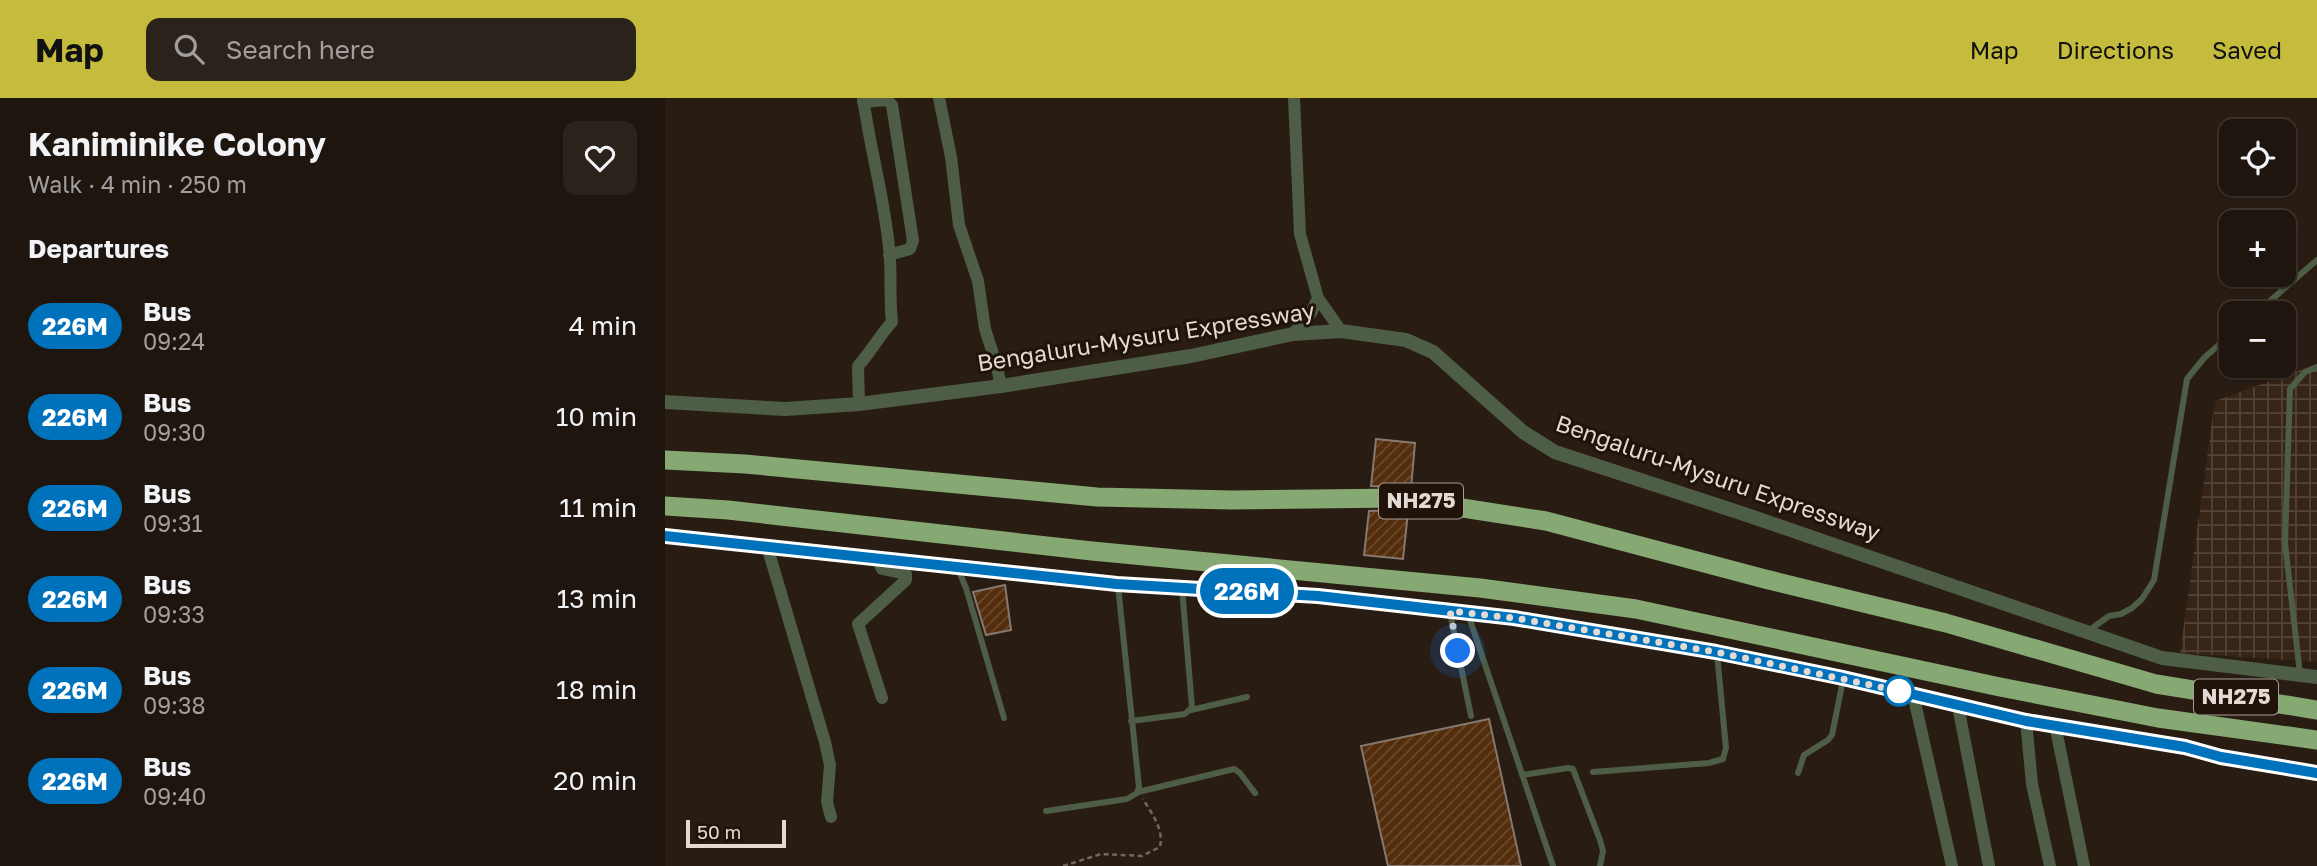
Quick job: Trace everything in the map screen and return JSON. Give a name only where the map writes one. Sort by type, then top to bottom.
[{"type":"highway","name":"NH275","points":[[665,460],[745,464],[1097,496],[1232,500],[1412,500],[1546,521],[1946,623],[2155,684],[2317,709]]},
{"type":"highway","name":"NH275","points":[[665,506],[728,510],[1092,551],[1480,588],[1623,607],[2158,718],[2317,740]]},
{"type":"street","points":[[939,98],[951,157],[959,225],[978,281],[985,329],[1001,386]]},
{"type":"street","points":[[1294,98],[1300,234],[1318,298],[1341,331]]},
{"type":"street","points":[[859,404],[858,366],[892,322],[889,297],[890,255],[863,100],[887,100],[892,106],[913,241],[910,249],[890,255]]},
{"type":"street","points":[[1293,334],[1311,313],[1318,298]]},
{"type":"street","name":"Bengaluru-Mysuru Expressway","points":[[665,402],[785,409],[859,404],[1001,386],[1191,356],[1293,334],[1341,331],[1406,340],[1433,352],[1524,432],[1555,452],[2162,658],[2317,677]]},
{"type":"street","name":"NH275","points":[[665,536],[1117,584],[1318,596],[1514,618],[1716,652],[1843,678],[2026,721],[2185,747],[2221,757],[2317,773]]},
{"type":"street","points":[[767,546],[825,742],[830,765],[827,802],[831,817]]},
{"type":"street","points":[[877,558],[883,569],[906,574],[907,577],[858,624],[882,698]]},
{"type":"street","points":[[1913,694],[1952,866]]},
{"type":"street","points":[[1958,706],[1989,866]]},
{"type":"street","points":[[2026,721],[2032,784],[2050,866]]},
{"type":"street","points":[[2055,725],[2084,866]]},
{"type":"lane","points":[[2270,301],[2317,260]]},
{"type":"lane","points":[[2087,632],[2109,616],[2132,608],[2142,599],[2154,580],[2187,379],[2219,345]]},
{"type":"lane","points":[[2300,674],[2285,543],[2290,389],[2305,372],[2317,367]]},
{"type":"lane","points":[[957,567],[1004,718]]},
{"type":"lane","points":[[1117,584],[1138,792]]},
{"type":"lane","points":[[1182,588],[1191,710]]},
{"type":"lane","points":[[1450,611],[1471,716]]},
{"type":"lane","points":[[1467,612],[1553,866]]},
{"type":"lane","points":[[1594,772],[1709,763],[1723,759],[1726,748],[1716,652]]},
{"type":"lane","points":[[1798,772],[1804,755],[1832,736],[1843,678]]},
{"type":"lane","points":[[1131,721],[1185,713],[1247,697]]},
{"type":"lane","points":[[1046,811],[1128,799],[1138,792],[1234,769],[1255,793]]},
{"type":"lane","points":[[1522,775],[1573,769],[1603,850],[1600,866]]},
{"type":"path","points":[[1063,866],[1101,855],[1142,856],[1160,847],[1163,836],[1138,792]]},
{"type":"shaded area","points":[[2317,364],[2317,662],[2180,653],[2215,401],[2278,378],[2296,378],[2296,372]]},
{"type":"building","points":[[1376,439],[1415,443],[1411,488],[1371,486]]},
{"type":"building","points":[[1369,511],[1408,512],[1403,559],[1364,555]]},
{"type":"building","points":[[1005,585],[1011,630],[986,635],[973,592]]},
{"type":"building","points":[[1489,719],[1521,866],[1388,866],[1361,746]]},
{"type":"bus line","name":"226M","points":[[665,536],[1117,584],[1318,596],[1514,618],[1716,652],[1843,678],[1995,715],[2185,747],[2221,757],[2317,773]]},
{"type":"route","points":[[1458,651],[1450,611],[1514,618],[1716,652],[1899,691]]}]
